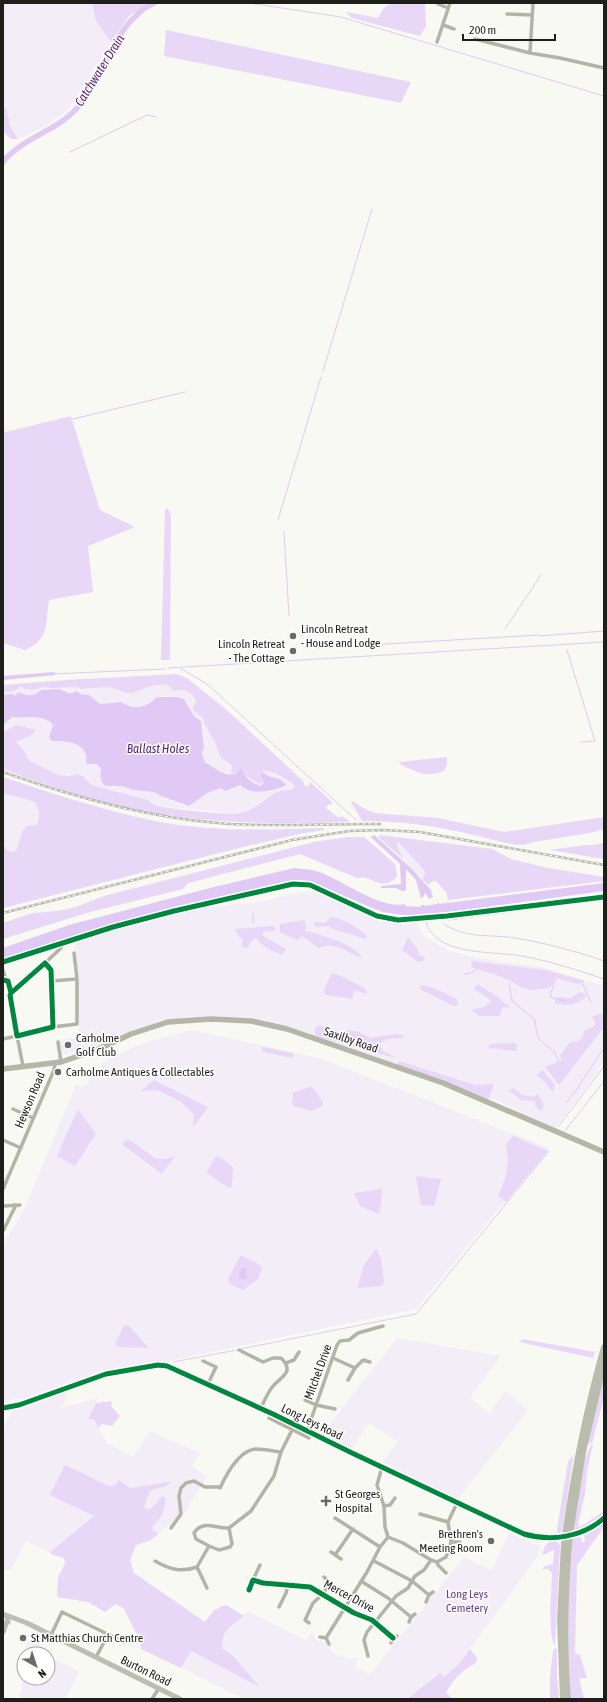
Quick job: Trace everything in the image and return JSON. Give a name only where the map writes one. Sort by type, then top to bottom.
[{"type":"highway","points":[[563,1699],[560,1620],[568,1528],[578,1451],[588,1404],[604,1347]]},
{"type":"highway","points":[[568,1528],[582,1452],[604,1364]]},
{"type":"highway","points":[[567,1545],[566,1670],[568,1699]]},
{"type":"main road","name":"Saxilby Road","points":[[3,1069],[55,1063],[82,1056],[156,1025],[173,1022],[238,1019],[258,1022],[287,1030],[443,1083],[604,1152]]},
{"type":"street","points":[[437,42],[450,3]]},
{"type":"street","points":[[530,53],[533,3]]},
{"type":"street","points":[[438,4],[448,8]]},
{"type":"street","points":[[508,14],[532,15]]},
{"type":"street","points":[[443,25],[454,29]]},
{"type":"street","points":[[475,38],[530,53],[604,68]]},
{"type":"street","points":[[480,46],[481,40]]},
{"type":"street","points":[[11,993],[61,948]]},
{"type":"street","points":[[3,1040],[53,1027],[75,1025],[78,1022],[77,979],[74,953]]},
{"type":"street","points":[[44,963],[51,970],[53,1027]]},
{"type":"street","points":[[4,971],[4,980],[11,993],[10,995],[23,1066]]},
{"type":"street","points":[[51,981],[77,979]]},
{"type":"street","points":[[58,1042],[61,1062]]},
{"type":"street","name":"Hewson Road","points":[[3,1190],[55,1068],[55,1063]]},
{"type":"street","points":[[13,1109],[33,1118]]},
{"type":"street","points":[[3,1140],[21,1148]]},
{"type":"street","points":[[3,1176],[8,1178]]},
{"type":"street","points":[[3,1230],[15,1207],[14,1204]]},
{"type":"street","points":[[3,1206],[14,1204],[20,1205]]},
{"type":"street","name":"Mitchel Drive","points":[[307,1431],[337,1345],[340,1341],[349,1340],[358,1333],[383,1326]]},
{"type":"street","points":[[239,1350],[263,1362],[273,1358],[281,1358],[286,1363],[287,1369],[285,1376],[272,1386],[261,1408]]},
{"type":"street","points":[[286,1363],[296,1358],[299,1352]]},
{"type":"street","points":[[333,1358],[355,1368]]},
{"type":"street","points":[[348,1380],[355,1368],[363,1360],[370,1362]]},
{"type":"street","points":[[203,1361],[216,1367],[208,1384]]},
{"type":"street","name":"Long Leys Road","points":[[3,1408],[19,1405],[97,1377],[158,1366],[172,1367],[261,1408],[294,1427],[307,1431],[513,1530],[544,1538],[563,1537],[595,1526],[604,1518]]},
{"type":"street","points":[[305,1400],[316,1405],[334,1409]]},
{"type":"street","points":[[269,1418],[294,1427],[309,1438]]},
{"type":"street","points":[[229,1528],[232,1544],[230,1547],[219,1550],[196,1539],[194,1533],[196,1529],[204,1525],[229,1528],[251,1511],[274,1476],[281,1452],[294,1427]]},
{"type":"street","points":[[171,1528],[181,1514],[179,1496],[181,1488],[186,1483],[191,1481],[205,1487],[220,1488],[233,1464],[244,1454],[253,1450],[281,1452]]},
{"type":"street","points":[[382,1467],[377,1484],[384,1506],[385,1527],[388,1537]]},
{"type":"street","points":[[384,1506],[390,1505],[396,1498]]},
{"type":"street","points":[[437,1562],[446,1557],[451,1542],[448,1522],[457,1503]]},
{"type":"street","points":[[420,1514],[448,1522]]},
{"type":"street","points":[[335,1518],[380,1547]]},
{"type":"street","points":[[335,1555],[353,1529]]},
{"type":"street","points":[[326,1638],[374,1561],[380,1547],[388,1537]]},
{"type":"street","points":[[388,1537],[403,1543],[437,1562],[446,1573]]},
{"type":"street","points":[[451,1542],[460,1542]]},
{"type":"street","points":[[155,1561],[178,1570],[189,1570],[197,1567],[209,1546]]},
{"type":"street","points":[[331,1552],[341,1559]]},
{"type":"street","points":[[368,1656],[364,1644],[365,1636],[392,1601],[408,1588],[415,1576],[424,1570],[431,1560]]},
{"type":"street","points":[[374,1561],[412,1581],[429,1595]]},
{"type":"street","points":[[249,1590],[260,1565]]},
{"type":"street","points":[[197,1567],[207,1588]]},
{"type":"street","points":[[309,1624],[305,1620],[313,1603],[323,1594],[330,1583],[324,1577]]},
{"type":"street","name":"Mercer Drive","points":[[253,1580],[263,1583],[310,1587],[345,1608],[375,1622],[393,1638]]},
{"type":"street","points":[[361,1581],[392,1601],[411,1617]]},
{"type":"street","points":[[279,1607],[288,1585]]},
{"type":"street","points":[[426,1602],[429,1595],[434,1592]]},
{"type":"street","points":[[3,1610],[9,1620],[3,1632]]},
{"type":"street","points":[[51,1635],[62,1612],[124,1642]]},
{"type":"street","points":[[409,1622],[411,1617],[415,1614]]},
{"type":"street","name":"Burton Road","points":[[6,1615],[27,1623],[180,1699]]},
{"type":"street","points":[[6,1624],[16,1620]]},
{"type":"street","points":[[96,1657],[108,1635]]},
{"type":"street","points":[[391,1643],[393,1638],[397,1636]]},
{"type":"street","points":[[320,1637],[326,1638]]},
{"type":"street","points":[[326,1638],[329,1644]]},
{"type":"street","points":[[152,1699],[159,1688]]},
{"type":"green space","points":[[3,3],[92,3],[96,21],[111,42],[69,109],[44,127],[18,139],[10,126],[7,110],[3,106]]},
{"type":"green space","points":[[166,684],[174,691],[180,690],[191,694],[194,698],[196,712],[203,718],[222,759],[231,764],[232,768],[230,771],[238,771],[235,774],[230,775],[223,773],[205,763],[202,753],[204,747],[202,725],[184,699],[162,696],[147,705],[136,708],[119,702],[100,704],[89,695],[65,693],[60,689],[50,690],[34,695],[26,695],[18,692],[15,696],[12,694],[3,695],[3,692],[14,691],[20,685],[24,689],[35,690],[42,687],[78,687],[80,689],[109,687],[126,693],[133,693],[150,686]]},
{"type":"green space","points":[[12,717],[34,717],[49,721],[53,725],[49,737],[55,741],[62,740],[80,747],[91,764],[97,764],[112,787],[122,786],[133,790],[154,792],[185,806],[213,790],[221,788],[225,791],[240,785],[250,791],[260,792],[274,790],[286,785],[281,780],[263,772],[262,774],[263,770],[275,773],[286,779],[295,787],[290,791],[279,791],[261,801],[256,807],[239,814],[155,805],[148,800],[91,785],[83,776],[76,774],[69,776],[58,775],[30,761],[23,749],[16,742],[22,738],[28,738],[16,726],[3,732],[3,725]]},
{"type":"green space","points":[[245,775],[260,785],[261,780],[263,783],[261,786],[251,782]]},
{"type":"green space","points":[[3,793],[35,802],[39,811],[38,825],[22,832],[16,851],[11,853],[3,844]]},
{"type":"green space","points":[[397,842],[424,870],[425,874],[422,878],[402,857],[397,847]]},
{"type":"green space","name":"Carholme Golf Club","points":[[300,892],[323,893],[389,921],[416,921],[424,936],[448,950],[476,958],[541,967],[604,986],[604,1062],[555,1129],[487,1096],[256,1020],[170,1020],[134,1030],[84,1053],[82,1050],[62,1055],[59,1040],[77,1037],[79,1032],[75,944],[164,911],[260,902]]},
{"type":"green space","points":[[193,1030],[322,1059],[549,1148],[416,1309],[69,1382],[27,1398],[3,1401],[3,1244],[24,1210],[76,1085],[85,1087],[97,1069],[107,1061],[130,1048]]},
{"type":"green space","points":[[397,1338],[501,1356],[470,1397],[489,1414],[505,1391],[528,1410],[458,1499],[382,1462],[398,1442],[369,1423],[351,1450],[321,1435]]},
{"type":"green space","points":[[68,1391],[62,1408],[98,1398],[88,1419],[96,1422],[107,1443],[133,1457],[150,1431],[200,1453],[192,1467],[207,1476],[185,1512],[159,1533],[154,1531],[152,1527],[160,1519],[158,1499],[155,1506],[149,1510],[144,1507],[150,1491],[166,1486],[129,1488],[119,1480],[115,1485],[109,1486],[65,1466],[94,1516],[50,1552],[26,1541],[11,1570],[3,1570],[3,1428],[15,1407]]},
{"type":"green space","name":"Long Leys Cemetery","points":[[509,1533],[534,1544],[541,1545],[537,1557],[459,1664],[443,1677],[439,1673],[407,1699],[244,1699],[181,1668],[191,1651],[259,1686],[232,1655],[223,1649],[221,1640],[228,1629],[248,1611],[306,1640],[311,1632],[318,1641],[325,1642],[334,1654],[350,1659],[358,1658],[355,1667],[370,1674],[464,1557],[492,1570]]},
{"type":"green space","points":[[29,1640],[42,1646],[26,1646]]},
{"type":"green space","points":[[56,1660],[79,1671],[65,1699],[20,1699],[22,1686],[56,1686]]},
{"type":"shaded area","points":[[92,3],[150,3],[130,15],[111,42],[96,21]]},
{"type":"shaded area","points":[[392,3],[425,3],[426,26],[420,36],[352,18],[346,12],[378,18],[384,8]]},
{"type":"shaded area","points":[[166,30],[411,82],[401,103],[164,56]]},
{"type":"shaded area","points":[[3,106],[7,110],[10,126],[18,139],[11,139],[3,131]]},
{"type":"shaded area","points":[[71,416],[100,510],[135,527],[88,546],[93,592],[49,600],[43,636],[33,646],[25,650],[3,643],[3,431],[6,432]]},
{"type":"shaded area","points":[[167,508],[171,514],[170,660],[161,660],[165,510]]},
{"type":"shaded area","points":[[176,674],[187,678],[228,711],[303,781],[305,786],[308,787],[310,782],[331,801],[332,804],[328,805],[326,808],[339,818],[342,816],[349,822],[261,823],[217,821],[151,813],[86,797],[3,769],[3,732],[16,725],[36,730],[29,736],[16,742],[23,749],[30,761],[58,775],[69,776],[77,774],[83,776],[91,785],[148,800],[155,805],[162,807],[235,814],[256,807],[277,792],[295,788],[292,783],[286,779],[275,773],[263,770],[261,785],[245,775],[242,769],[233,774],[230,771],[232,768],[231,764],[222,759],[203,718],[193,710],[196,701],[192,695],[181,690],[174,691],[166,684],[150,686],[133,693],[126,693],[109,687],[80,689],[78,687],[42,687],[35,690],[24,689],[20,686],[14,691],[3,692],[3,685]]},
{"type":"shaded area","points":[[447,757],[447,765],[444,771],[432,774],[416,772],[400,764],[399,762]]},
{"type":"shaded area","points":[[3,777],[97,807],[176,825],[218,829],[323,828],[324,830],[299,834],[231,850],[3,908],[3,844],[7,850],[11,852],[16,851],[22,832],[27,826],[38,825],[39,811],[35,802],[3,793]]},
{"type":"shaded area","points":[[353,801],[363,808],[375,813],[438,818],[504,832],[604,817],[604,829],[524,845],[514,844],[428,826],[395,822],[362,821],[351,802]]},
{"type":"shaded area","points":[[380,835],[492,849],[511,859],[548,868],[604,877],[604,881],[448,900],[446,892],[436,881],[433,881],[428,885],[422,878],[425,874],[424,870],[398,842],[397,846],[403,859],[378,837]]},
{"type":"shaded area","points":[[348,837],[364,837],[395,864],[397,876],[386,883],[357,878],[300,854],[188,883],[183,889],[90,912],[3,939],[3,923],[32,913],[57,911],[76,907],[104,896],[314,842]]},
{"type":"shaded area","points":[[604,843],[604,859],[550,850],[594,845]]},
{"type":"shaded area","points":[[331,917],[346,921],[354,926],[367,935],[366,939],[333,929],[328,926],[316,927],[314,925],[315,922],[325,923]]},
{"type":"shaded area","points":[[305,920],[306,931],[328,937],[345,945],[353,949],[362,958],[340,948],[324,946],[319,948],[302,936],[297,940],[280,932],[280,924]]},
{"type":"shaded area","points":[[272,926],[275,928],[275,931],[263,932],[263,936],[286,949],[282,955],[274,952],[256,938],[251,941],[248,948],[241,947],[243,940],[237,934],[235,929]]},
{"type":"shaded area","points":[[408,937],[417,948],[419,954],[425,958],[423,961],[418,962],[402,950]]},
{"type":"shaded area","points":[[472,961],[546,970],[585,981],[578,984],[555,978],[553,984],[549,988],[531,990],[521,987],[509,980],[471,967]]},
{"type":"shaded area","points":[[332,973],[364,988],[367,991],[367,994],[355,990],[353,993],[353,999],[325,995],[324,989]]},
{"type":"shaded area","points":[[477,984],[497,996],[510,1008],[504,1007],[501,1009],[501,1014],[499,1016],[480,1016],[471,1010],[484,1007],[491,1002],[488,998],[474,989]]},
{"type":"shaded area","points":[[420,985],[433,988],[457,999],[458,1005],[453,1006],[421,990]]},
{"type":"shaded area","points":[[580,992],[585,994],[586,997],[575,1004],[564,1005],[554,1003],[557,997],[571,998]]},
{"type":"shaded area","points":[[601,1013],[604,1017],[604,1027],[559,1085],[545,1067],[562,1060],[560,1056],[569,1043],[581,1039],[584,1031],[593,1027],[596,1023],[592,1017]]},
{"type":"shaded area","points":[[319,1025],[341,1032],[349,1030],[359,1032],[370,1038],[394,1034],[403,1035],[403,1038],[387,1039],[381,1043],[380,1046],[383,1051],[396,1058],[316,1036],[315,1028]]},
{"type":"shaded area","points":[[490,1044],[517,1044],[516,1051],[488,1048]]},
{"type":"shaded area","points":[[263,1047],[293,1053],[294,1055],[293,1058],[263,1052],[261,1050]]},
{"type":"shaded area","points":[[399,1061],[475,1085],[494,1084],[488,1101],[397,1066]]},
{"type":"shaded area","points":[[542,1070],[555,1085],[553,1092],[542,1079],[536,1076]]},
{"type":"shaded area","points":[[154,1080],[208,1107],[193,1127],[194,1114],[181,1102],[157,1090],[141,1091]]},
{"type":"shaded area","points":[[313,1087],[323,1103],[322,1106],[312,1111],[294,1106],[292,1104],[293,1093]]},
{"type":"shaded area","points":[[513,1088],[523,1095],[533,1097],[537,1094],[543,1102],[543,1109],[540,1111],[536,1107],[535,1101],[521,1100],[509,1091]]},
{"type":"shaded area","points":[[78,1109],[96,1134],[75,1166],[57,1156]]},
{"type":"shaded area","points":[[513,1136],[548,1151],[506,1202],[498,1196],[504,1183],[508,1164],[506,1144]]},
{"type":"shaded area","points":[[130,1140],[156,1159],[165,1159],[175,1156],[162,1174],[123,1145],[124,1141]]},
{"type":"shaded area","points":[[216,1156],[233,1167],[232,1187],[229,1188],[208,1174],[207,1171]]},
{"type":"shaded area","points":[[416,1176],[441,1179],[434,1206],[421,1205]]},
{"type":"shaded area","points":[[382,1189],[380,1212],[378,1214],[360,1206],[354,1193]]},
{"type":"shaded area","points":[[375,1250],[377,1250],[381,1259],[384,1282],[382,1286],[359,1288],[358,1286],[364,1265]]},
{"type":"shaded area","points":[[240,1256],[243,1256],[261,1266],[262,1269],[258,1279],[243,1290],[229,1283],[228,1279]]},
{"type":"shaded area","points":[[124,1325],[129,1326],[149,1348],[117,1347],[115,1344]]},
{"type":"shaded area","points":[[523,1339],[595,1352],[593,1358],[519,1342]]},
{"type":"shaded area","points":[[604,1377],[604,1397],[592,1444],[588,1443]]},
{"type":"shaded area","points":[[112,1401],[111,1406],[120,1416],[112,1426],[101,1424],[99,1428],[94,1420],[88,1419],[96,1403]]},
{"type":"shaded area","points":[[591,1445],[593,1445],[587,1471],[585,1494],[578,1524],[579,1527],[604,1511],[604,1516],[587,1528],[574,1532],[579,1487],[584,1462]]},
{"type":"shaded area","points":[[572,1456],[573,1458],[562,1531],[558,1534],[557,1529],[568,1462]]},
{"type":"shaded area","points":[[65,1465],[109,1486],[115,1485],[119,1480],[130,1488],[170,1483],[166,1486],[150,1491],[144,1507],[149,1510],[163,1496],[166,1500],[160,1518],[152,1527],[154,1531],[159,1533],[151,1540],[136,1545],[130,1560],[134,1573],[205,1622],[214,1610],[226,1605],[244,1616],[231,1626],[225,1633],[223,1638],[223,1649],[232,1655],[260,1687],[191,1651],[181,1668],[141,1649],[140,1641],[124,1609],[116,1604],[105,1612],[88,1602],[57,1597],[58,1577],[65,1564],[64,1558],[53,1555],[50,1552],[94,1516],[50,1495]]},
{"type":"shaded area","points":[[604,1521],[604,1527],[577,1565],[575,1653],[580,1655],[587,1678],[579,1678],[584,1699],[571,1699],[569,1618],[573,1537],[579,1535],[583,1543],[585,1541],[584,1536],[587,1531]]},
{"type":"shaded area","points":[[550,1541],[556,1541],[560,1545],[555,1645],[551,1632],[552,1573],[548,1569],[542,1569],[545,1566],[553,1564],[554,1550],[542,1555],[545,1546]]},
{"type":"shaded area","points":[[555,1648],[557,1649],[559,1699],[550,1699],[550,1676],[553,1651]]},
{"type":"shaded area","points":[[470,1649],[477,1658],[476,1663],[458,1675],[449,1688],[446,1693],[453,1699],[407,1699],[440,1673],[444,1677],[459,1664]]},
{"type":"water","points":[[54,672],[55,675],[3,680],[3,676]]},
{"type":"water","name":"Ballast Holes","points":[[60,689],[68,693],[77,691],[80,694],[89,695],[100,704],[121,702],[131,707],[144,706],[149,704],[157,697],[177,697],[184,699],[194,716],[201,721],[204,748],[202,753],[205,763],[222,773],[230,775],[235,774],[242,769],[250,780],[261,786],[263,783],[261,775],[263,772],[280,780],[286,785],[274,790],[259,792],[250,791],[240,785],[225,791],[221,788],[207,793],[189,806],[154,792],[133,790],[122,786],[105,786],[101,778],[101,769],[97,764],[87,764],[86,755],[81,747],[72,743],[52,741],[49,737],[53,725],[49,721],[34,717],[12,717],[3,725],[3,695],[13,694],[15,696],[18,692],[26,695],[34,695],[41,690]]},
{"type":"water","points":[[374,835],[411,868],[432,891],[433,897],[429,899],[425,893],[421,898],[416,880],[406,869],[406,890],[403,891],[395,888],[381,888],[381,886],[401,884],[400,864],[371,837]]},
{"type":"water","points":[[294,868],[319,872],[373,899],[395,905],[405,904],[405,906],[421,907],[421,905],[425,906],[437,904],[439,902],[439,904],[604,883],[604,891],[420,916],[382,912],[309,881],[297,880],[88,931],[3,959],[3,948],[69,925],[214,887]]},
{"type":"water","points":[[245,1267],[247,1269],[246,1274],[248,1278],[242,1279],[239,1277],[241,1269]]},
{"type":"waterway","name":"Catchwater Drain","points":[[3,162],[21,146],[54,127],[73,112],[89,91],[112,48],[130,21],[141,11],[154,3]]},
{"type":"waterway","points":[[249,3],[341,17],[604,96]]},
{"type":"waterway","points":[[70,152],[147,115],[156,117]]},
{"type":"waterway","points":[[323,371],[372,209]]},
{"type":"waterway","points":[[278,520],[321,377]]},
{"type":"waterway","points":[[73,419],[185,392]]},
{"type":"waterway","points":[[284,532],[289,616]]},
{"type":"waterway","points":[[505,629],[541,575]]},
{"type":"waterway","points":[[539,636],[604,631]]},
{"type":"waterway","points":[[317,648],[539,635]]},
{"type":"waterway","points":[[168,668],[604,642]]},
{"type":"waterway","points":[[567,650],[595,741],[581,742]]},
{"type":"waterway","points":[[180,668],[207,684],[356,820]]},
{"type":"waterway","points":[[53,674],[165,669]]},
{"type":"waterway","points":[[449,920],[604,900]]},
{"type":"waterway","points":[[253,913],[253,923]]},
{"type":"waterway","points":[[425,914],[427,926],[434,936],[450,945],[480,952],[532,958],[604,979]]},
{"type":"waterway","points":[[444,924],[461,932],[526,940],[604,961]]},
{"type":"waterway","points":[[465,974],[474,972],[478,967]]},
{"type":"waterway","points":[[556,979],[550,995],[552,998],[565,1001]]},
{"type":"waterway","points":[[509,982],[512,1001],[533,1018],[540,1040],[554,1052],[559,1061]]},
{"type":"waterway","points":[[582,982],[591,1003]]},
{"type":"waterway","points":[[567,1102],[604,1048]]},
{"type":"waterway","points":[[559,1126],[604,1066]]},
{"type":"waterway","points":[[565,1131],[604,1081]]},
{"type":"waterway","points":[[240,1349],[416,1314],[549,1151]]},
{"type":"waterway","points":[[173,1362],[237,1350]]},
{"type":"railway","points":[[3,772],[56,790],[109,805],[190,820],[258,825],[380,824]]},
{"type":"railway","points":[[3,913],[292,840],[349,831],[383,830],[420,832],[604,865]]},
{"type":"cycle path","points":[[3,962],[113,927],[174,911],[293,884],[310,885],[377,916],[398,920],[447,916],[604,897]]},
{"type":"cycle path","points":[[3,980],[8,981],[17,1036],[53,1027],[51,970],[45,963],[11,993]]},
{"type":"cycle path","points":[[3,1408],[19,1405],[106,1374],[158,1365],[167,1366],[273,1414],[524,1534],[545,1538],[577,1534],[604,1518]]},
{"type":"cycle path","points":[[249,1590],[253,1580],[263,1583],[310,1587],[354,1613],[372,1620],[393,1638]]},
{"type":"place","name":"Lincoln Retreat - House and Lodge","points":[[293,636]]},
{"type":"place","name":"Lincoln Retreat - The Cottage","points":[[293,651]]},
{"type":"place","name":"Carholme Golf Club","points":[[68,1045]]},
{"type":"place","name":"Carholme Antiques & Collectables","points":[[58,1072]]},
{"type":"place","name":"St Georges Hospital","points":[[326,1501]]},
{"type":"place","name":"Brethren's Meeting Room","points":[[491,1541]]},
{"type":"place","name":"St Matthias Church Centre","points":[[23,1638]]}]
